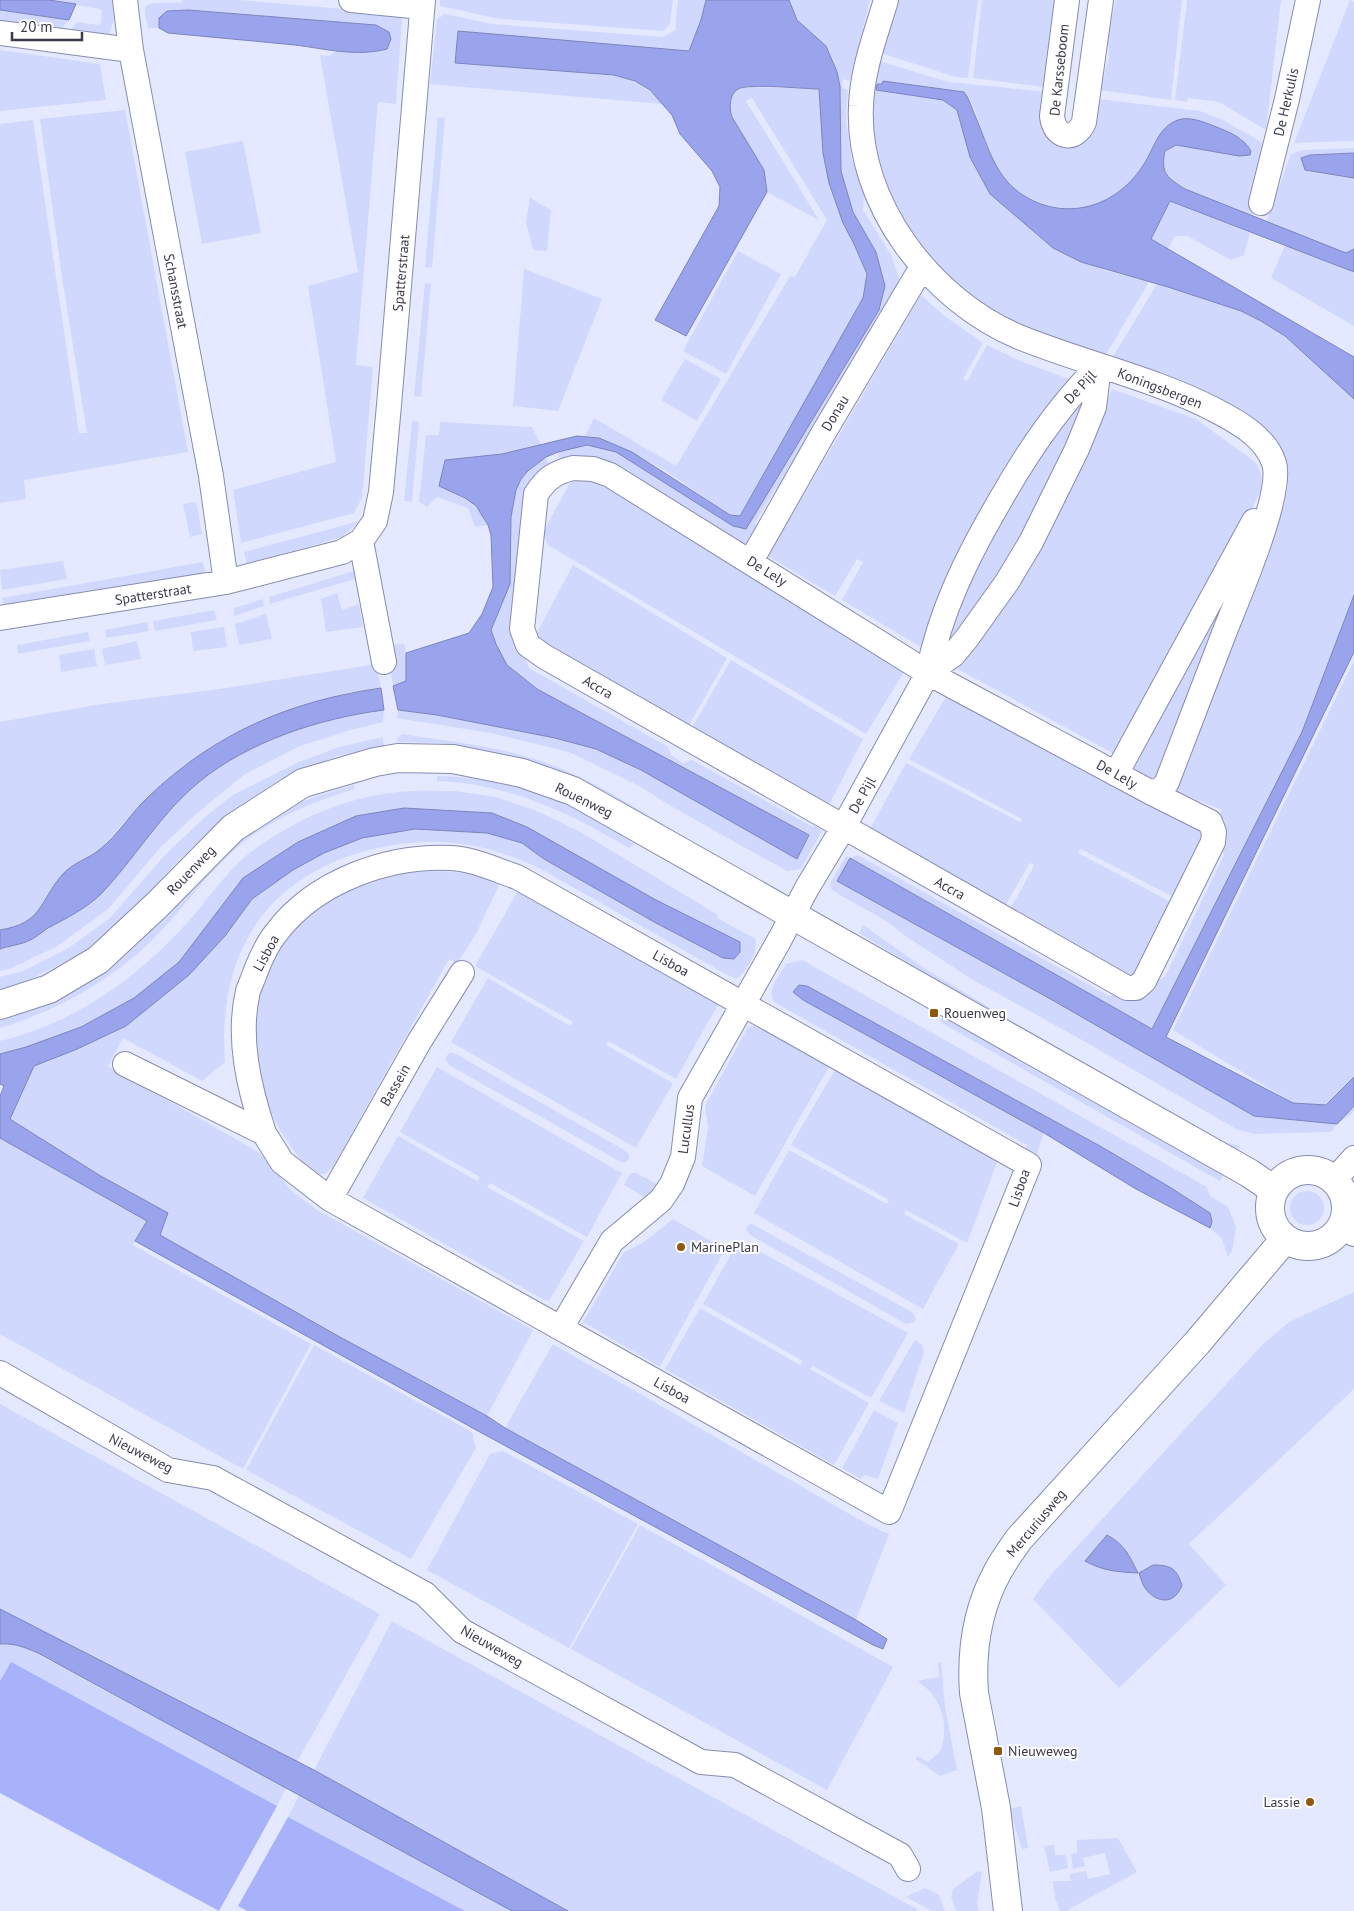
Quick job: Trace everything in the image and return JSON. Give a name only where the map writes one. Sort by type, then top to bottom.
[{"type":"main road","name":"Rouenweg","points":[[0,1005],[49,988],[98,960],[157,905],[233,828],[303,783],[375,762],[398,758],[453,759],[522,773],[573,791],[1249,1173],[1274,1190]]},
{"type":"main road","points":[[1301,1170],[1323,1173],[1334,1180],[1343,1192],[1348,1230],[1317,1245],[1300,1245],[1285,1238],[1274,1225],[1270,1207],[1274,1190],[1280,1181],[1290,1174],[1301,1170]]},
{"type":"main road","name":"Mercuriusweg","points":[[1008,1911],[996,1808],[974,1693],[973,1676],[975,1641],[983,1607],[998,1569],[1020,1539],[1197,1343],[1285,1238]]},
{"type":"street","name":"Schansstraat","points":[[125,0],[131,50],[211,476],[226,582]]},
{"type":"street","points":[[350,0],[422,3]]},
{"type":"street","name":"Koningsbergen","points":[[886,0],[867,66],[861,104],[861,133],[866,164],[878,198],[897,231],[922,267],[964,304],[990,322],[1016,335],[1192,398],[1250,430],[1264,446],[1274,463],[1276,479],[1264,527],[1168,782],[1161,790],[1150,792]]},
{"type":"street","name":"De Karsseboom","points":[[1067,0],[1052,116],[1058,133],[1071,136],[1078,133],[1084,122],[1101,0]]},
{"type":"street","name":"De Herkulis","points":[[1261,203],[1288,99],[1308,0]]},
{"type":"street","name":"Spatterstraat","points":[[0,618],[226,582],[342,552],[360,541],[375,521],[381,492],[422,3]]},
{"type":"street","points":[[0,32],[131,50]]},
{"type":"street","name":"Donau","points":[[751,561],[824,432],[922,267]]},
{"type":"street","name":"De Pijl","points":[[793,915],[928,673],[933,646],[941,623],[956,585],[981,532],[1021,465],[1056,414],[1075,389],[1099,366]]},
{"type":"street","name":"De Pijl","points":[[928,673],[953,655],[967,638],[1007,582],[1031,542],[1077,449],[1094,406],[1099,366]]},
{"type":"street","name":"De Lely","points":[[545,657],[528,645],[522,629],[536,494],[545,482],[557,472],[573,468],[593,469],[610,474],[928,673],[1150,792]]},
{"type":"street","points":[[1116,774],[1276,479]]},
{"type":"street","points":[[360,541],[384,662]]},
{"type":"street","name":"Accra","points":[[545,657],[1127,988],[1136,988],[1144,981],[1213,842],[1214,832],[1210,822],[1150,792]]},
{"type":"street","name":"Lisboa","points":[[453,858],[517,877],[744,1003],[1029,1165],[889,1512],[330,1199],[282,1162],[264,1133],[253,1101],[247,1066],[244,1031],[248,991],[260,960],[276,933],[306,902],[332,886],[371,869],[416,859],[453,858]]},
{"type":"street","name":"Lucullus","points":[[561,1328],[612,1241],[661,1200],[672,1184],[683,1157],[690,1098],[793,915]]},
{"type":"street","name":"Bassein","points":[[330,1199],[419,1042],[462,973]]},
{"type":"street","points":[[125,1064],[264,1133]]},
{"type":"street","points":[[1334,1180],[1354,1158]]},
{"type":"street","name":"Nieuweweg","points":[[0,1373],[168,1470],[213,1478],[425,1594],[462,1631],[702,1762],[735,1765],[900,1855],[908,1869]]},
{"type":"shaded area","points":[[0,0],[49,0],[76,4],[69,20],[0,10]]},
{"type":"shaded area","points":[[49,0],[113,0],[114,20],[109,34],[95,39],[66,36],[77,22],[98,25],[101,23],[102,11]]},
{"type":"shaded area","points":[[181,0],[241,0],[378,12],[402,18],[396,104],[378,102],[356,365],[373,367],[362,498],[354,513],[241,543],[233,490],[336,462],[308,286],[358,272],[320,55],[330,56],[335,51],[374,52],[389,32],[376,25],[188,10],[159,18],[159,28],[148,28],[145,13],[146,6],[154,3],[181,2]]},
{"type":"shaded area","points":[[440,0],[673,0],[670,24],[663,31],[500,19],[440,6]]},
{"type":"shaded area","points":[[678,0],[706,0],[701,20],[689,51],[458,31],[456,63],[614,75],[640,85],[662,104],[430,84],[437,19],[445,14],[492,24],[663,37],[675,30]]},
{"type":"shaded area","points":[[706,0],[789,0],[797,20],[826,46],[837,72],[840,86],[841,171],[853,212],[876,252],[885,286],[879,310],[746,529],[733,526],[616,452],[587,445],[546,457],[528,471],[521,479],[516,490],[511,517],[510,584],[491,630],[507,665],[537,689],[809,835],[797,859],[641,770],[596,749],[555,738],[437,715],[398,710],[393,686],[406,681],[406,653],[469,633],[482,614],[493,587],[491,535],[488,525],[476,506],[465,498],[439,486],[445,460],[502,454],[577,436],[599,438],[632,452],[730,515],[740,516],[863,298],[867,274],[843,223],[829,183],[823,153],[819,89],[753,86],[738,89],[733,94],[730,106],[732,117],[764,170],[767,192],[686,336],[655,320],[719,206],[720,187],[712,171],[680,134],[672,115],[650,90],[635,81],[614,75],[455,63],[458,31],[689,51],[701,20]]},
{"type":"shaded area","points":[[789,0],[870,0],[850,81],[843,79],[842,88],[848,90],[846,119],[851,156],[864,195],[863,210],[891,255],[900,280],[861,345],[864,354],[784,490],[775,490],[755,523],[759,532],[749,542],[736,547],[561,464],[558,452],[587,445],[616,452],[733,526],[746,528],[879,310],[885,286],[876,252],[853,212],[841,171],[840,86],[826,46],[797,20]]},
{"type":"shaded area","points":[[893,0],[978,0],[968,78],[955,77],[878,52]]},
{"type":"shaded area","points":[[982,0],[1057,0],[1050,88],[973,78]]},
{"type":"shaded area","points":[[1116,0],[1182,0],[1171,100],[1100,90],[1109,57],[1108,31]]},
{"type":"shaded area","points":[[1187,0],[1281,0],[1266,130],[1219,102],[1188,98],[1187,102],[1175,100]]},
{"type":"shaded area","points":[[1350,0],[1354,2],[1354,141],[1294,143]]},
{"type":"shaded area","points":[[0,10],[69,20],[57,34],[0,25]]},
{"type":"shaded area","points":[[188,10],[376,25],[389,32],[391,39],[387,49],[353,52],[168,33],[159,28],[159,18],[167,11]]},
{"type":"shaded area","points":[[0,50],[100,64],[106,100],[0,111]]},
{"type":"shaded area","points":[[876,60],[949,82],[1048,92],[1055,142],[1066,147],[1080,146],[1089,135],[1095,125],[1098,99],[1200,111],[1223,120],[1263,143],[1252,217],[1183,188],[1173,182],[1166,174],[1164,164],[1165,151],[1176,145],[1239,156],[1242,139],[1207,123],[1155,140],[1135,178],[1125,189],[1109,200],[1091,206],[1072,209],[1054,207],[1036,201],[1019,192],[1005,179],[990,155],[973,106],[964,92],[883,81],[882,84],[870,83]]},
{"type":"shaded area","points":[[883,81],[964,92],[970,102],[992,157],[1003,177],[1020,193],[1036,202],[1053,207],[1070,209],[1087,207],[1118,193],[1142,167],[1160,134],[1171,123],[1178,120],[1192,119],[1201,121],[1235,135],[1248,146],[1251,151],[1250,155],[1239,156],[1176,145],[1165,151],[1164,165],[1167,174],[1174,182],[1185,189],[1346,253],[1354,249],[1354,272],[1170,201],[1151,239],[1354,357],[1354,399],[1285,336],[1261,321],[1241,311],[1168,287],[1081,262],[1053,248],[990,194],[970,157],[957,110],[943,100],[876,90],[877,84],[882,84]]},
{"type":"shaded area","points":[[753,87],[819,89],[823,153],[843,223],[867,274],[863,298],[741,516],[730,515],[661,468],[624,448],[585,436],[594,418],[676,466],[790,276],[795,277],[827,220],[752,98],[746,101],[819,220],[767,192],[764,170],[732,117],[730,109],[732,96],[736,90]]},
{"type":"shaded area","points":[[876,90],[943,100],[957,110],[961,122],[1016,217],[1032,230],[1104,270],[1149,282],[1105,356],[1094,356],[991,313],[938,270],[903,224],[880,177],[868,138],[868,93]]},
{"type":"shaded area","points":[[125,110],[188,452],[24,480],[26,499],[0,503],[0,124],[33,120],[79,433],[87,433],[63,284],[40,119]]},
{"type":"shaded area","points":[[438,117],[445,118],[432,268],[425,267]]},
{"type":"shaded area","points":[[243,141],[261,233],[202,244],[185,152]]},
{"type":"shaded area","points":[[1354,148],[1354,153],[1311,155],[1301,158],[1305,170],[1354,178],[1354,249],[1346,253],[1266,222],[1291,154],[1303,150]]},
{"type":"shaded area","points":[[1354,153],[1354,178],[1305,170],[1301,158],[1310,155]]},
{"type":"shaded area","points":[[530,198],[551,210],[547,251],[533,250],[526,222]]},
{"type":"shaded area","points":[[1170,201],[1250,233],[1244,255],[1231,260],[1187,236],[1175,236],[1168,249],[1151,239]]},
{"type":"shaded area","points":[[1286,243],[1354,273],[1354,326],[1271,278]]},
{"type":"shaded area","points":[[738,251],[781,274],[726,374],[683,351]]},
{"type":"shaded area","points":[[524,269],[602,299],[558,411],[513,406]]},
{"type":"shaded area","points":[[425,283],[431,284],[421,397],[414,396]]},
{"type":"shaded area","points":[[1157,284],[1223,304],[1273,328],[1310,356],[1354,399],[1354,595],[1302,732],[1152,1029],[851,858],[837,881],[1054,1001],[1337,1124],[1331,1132],[1254,1134],[1238,1130],[1075,1036],[973,980],[904,935],[888,922],[831,889],[830,883],[846,856],[850,858],[858,855],[1109,996],[1165,977],[1224,855],[1217,819],[1222,810],[1175,791],[1284,505],[1288,485],[1282,459],[1114,358],[1114,355]]},
{"type":"shaded area","points":[[921,295],[943,315],[983,343],[963,379],[967,381],[987,345],[1018,360],[1074,381],[924,649],[842,600],[863,562],[857,559],[835,596],[768,556]]},
{"type":"shaded area","points":[[685,359],[721,379],[697,421],[661,400]]},
{"type":"shaded area","points":[[1112,389],[1196,419],[1254,461],[1261,475],[1261,491],[1118,756],[954,667],[1083,454]]},
{"type":"shaded area","points":[[1079,396],[1089,401],[1009,565],[944,648],[974,559]]},
{"type":"shaded area","points":[[412,421],[419,422],[412,502],[404,501]]},
{"type":"shaded area","points":[[440,422],[532,427],[542,446],[502,454],[444,460],[439,486],[467,501],[478,511],[488,525],[475,527],[468,508],[437,497],[427,507],[419,502],[426,435],[439,435]]},
{"type":"shaded area","points":[[546,457],[550,469],[526,494],[521,512],[520,576],[509,630],[518,650],[525,656],[529,668],[668,747],[671,755],[683,763],[692,760],[811,826],[816,826],[822,831],[801,869],[787,871],[669,805],[641,787],[569,752],[491,733],[397,718],[398,710],[437,715],[555,738],[596,749],[641,770],[797,859],[809,835],[537,689],[507,665],[491,630],[516,490],[521,479]]},
{"type":"shaded area","points":[[571,481],[590,481],[613,491],[904,672],[866,734],[548,545],[543,532]]},
{"type":"shaded area","points":[[196,502],[202,534],[190,537],[183,504]]},
{"type":"shaded area","points":[[360,521],[342,537],[247,564],[244,552]]},
{"type":"shaded area","points":[[63,561],[67,579],[2,590],[0,570]]},
{"type":"shaded area","points":[[203,562],[206,576],[8,609],[4,605],[2,598]]},
{"type":"shaded area","points":[[573,565],[727,658],[688,727],[532,642]]},
{"type":"shaded area","points":[[1239,568],[1165,769],[1153,779],[1141,779],[1131,774]]},
{"type":"shaded area","points":[[354,571],[355,579],[270,604],[269,597]]},
{"type":"shaded area","points":[[337,593],[342,610],[359,604],[363,627],[326,632],[321,599]]},
{"type":"shaded area","points":[[1354,595],[1354,652],[1166,1037],[1293,1103],[1326,1105],[1354,1077],[1354,1106],[1337,1124],[1254,1116],[1054,1001],[837,881],[850,858],[1152,1029],[1302,732]]},
{"type":"shaded area","points":[[263,599],[264,606],[234,616],[234,608]]},
{"type":"shaded area","points":[[214,610],[217,620],[155,631],[153,621]]},
{"type":"shaded area","points":[[266,614],[272,639],[239,645],[235,624]]},
{"type":"shaded area","points":[[147,622],[149,631],[106,638],[105,630]]},
{"type":"shaded area","points":[[224,627],[227,647],[193,651],[191,632]]},
{"type":"shaded area","points":[[88,632],[90,641],[18,654],[17,645]]},
{"type":"shaded area","points":[[137,641],[141,659],[105,665],[102,649]]},
{"type":"shaded area","points":[[404,644],[406,653],[406,681],[393,686],[386,645]]},
{"type":"shaded area","points":[[94,649],[97,666],[61,672],[59,655]]},
{"type":"shaded area","points":[[731,660],[863,739],[828,807],[691,729]]},
{"type":"shaded area","points":[[1354,661],[1354,1077],[1326,1105],[1293,1103],[1173,1030]]},
{"type":"shaded area","points":[[376,664],[381,688],[345,693],[185,764],[147,797],[99,850],[73,865],[62,875],[37,914],[14,928],[0,930],[0,722],[95,705],[226,688]]},
{"type":"shaded area","points":[[381,688],[384,710],[311,725],[263,743],[219,767],[185,794],[102,893],[90,903],[32,939],[0,949],[0,930],[14,927],[32,917],[66,871],[106,844],[148,797],[174,774],[200,755],[227,738],[285,711],[348,694]]},
{"type":"shaded area","points":[[946,697],[1210,832],[1175,898],[1081,849],[1078,853],[1173,903],[1131,981],[1009,911],[1034,866],[1032,863],[1029,864],[1004,908],[869,831],[906,763],[1020,822],[1022,819],[909,759]]},
{"type":"shaded area","points":[[384,710],[383,722],[300,746],[245,774],[196,814],[160,848],[108,909],[56,947],[9,969],[0,971],[0,949],[32,939],[90,903],[102,893],[185,794],[219,767],[263,743],[311,725]]},
{"type":"shaded area","points":[[402,734],[499,750],[549,764],[600,787],[665,825],[661,831],[548,768],[494,753],[443,743],[397,742],[397,739]]},
{"type":"shaded area","points":[[383,737],[384,746],[337,756],[278,781],[223,818],[177,862],[129,915],[85,951],[16,987],[0,992],[0,977],[23,971],[67,949],[109,919],[166,854],[205,817],[233,795],[299,762],[339,747]]},
{"type":"shaded area","points":[[437,776],[466,777],[492,781],[517,786],[541,794],[587,815],[634,844],[629,848],[583,823],[538,802],[490,788],[464,783],[437,781]]},
{"type":"shaded area","points":[[354,785],[355,789],[294,811],[253,835],[240,845],[215,869],[157,936],[112,974],[58,1005],[0,1028],[0,1019],[33,1007],[101,972],[138,944],[214,857],[281,810],[314,797]]},
{"type":"shaded area","points":[[405,791],[455,791],[496,797],[537,811],[579,831],[718,915],[717,918],[756,939],[755,950],[748,966],[736,979],[541,869],[509,856],[477,846],[454,843],[425,842],[396,845],[338,860],[312,873],[288,890],[267,910],[242,949],[231,980],[224,1029],[225,1062],[202,1081],[123,1038],[108,1066],[260,1153],[291,1190],[317,1210],[533,1330],[487,1416],[338,1336],[159,1235],[167,1213],[99,1175],[10,1118],[34,1066],[75,1050],[126,1026],[189,975],[225,936],[252,899],[293,870],[324,853],[362,838],[415,829],[487,833],[522,843],[544,859],[656,923],[723,958],[734,959],[740,952],[740,942],[656,900],[527,827],[492,813],[403,808],[356,816],[243,878],[179,962],[134,998],[81,1027],[26,1047],[0,1054],[0,1041],[53,1023],[78,1011],[124,981],[146,963],[186,924],[227,875],[245,857],[288,828],[323,811],[360,799]]},
{"type":"shaded area","points":[[404,808],[492,813],[527,827],[656,900],[740,942],[740,952],[734,959],[723,958],[656,923],[544,859],[522,843],[487,833],[415,829],[362,838],[324,853],[293,870],[252,899],[225,936],[189,975],[126,1026],[75,1050],[34,1066],[10,1119],[99,1175],[168,1213],[160,1235],[338,1336],[856,1620],[887,1639],[883,1649],[478,1431],[135,1241],[147,1221],[0,1138],[0,1096],[4,1086],[0,1084],[0,1054],[26,1047],[81,1027],[134,998],[179,962],[243,878],[298,842],[356,816]]},
{"type":"shaded area","points":[[443,871],[471,874],[500,883],[477,932],[457,964],[449,959],[333,1167],[325,1174],[316,1175],[302,1162],[281,1132],[265,1100],[252,1029],[257,993],[267,963],[311,908],[371,878],[409,872]]},
{"type":"shaded area","points":[[518,891],[527,893],[719,1003],[676,1079],[608,1041],[606,1045],[673,1083],[636,1148],[451,1042],[488,978],[570,1026],[573,1022],[475,966]]},
{"type":"shaded area","points":[[863,925],[924,968],[1010,1020],[1227,1143],[1240,1146],[1236,1153],[1005,1022],[859,933]]},
{"type":"shaded area","points":[[802,960],[1207,1187],[1210,1196],[1228,1207],[1236,1227],[1232,1251],[1228,1257],[1222,1239],[1210,1228],[1212,1222],[1210,1213],[1100,1146],[807,986],[794,992],[803,1000],[1044,1133],[1035,1159],[1023,1153],[1027,1145],[774,1002],[772,987],[786,964]]},
{"type":"shaded area","points":[[799,985],[807,986],[1100,1146],[1168,1186],[1210,1213],[1212,1222],[1210,1228],[1136,1189],[1044,1133],[803,1000],[793,992]]},
{"type":"shaded area","points":[[944,1014],[1224,1174],[1220,1181],[940,1022]]},
{"type":"shaded area","points":[[754,1025],[830,1065],[755,1196],[702,1166],[708,1127],[705,1106],[748,1027]]},
{"type":"shaded area","points":[[450,1052],[626,1151],[629,1154],[629,1159],[626,1162],[621,1162],[449,1065],[445,1058]]},
{"type":"shaded area","points":[[437,1067],[622,1173],[587,1237],[490,1183],[487,1187],[584,1241],[549,1301],[544,1300],[363,1198],[398,1136],[477,1181],[480,1177],[400,1132]]},
{"type":"shaded area","points":[[836,1068],[998,1160],[967,1243],[906,1210],[904,1214],[959,1244],[923,1309],[754,1213],[789,1150],[887,1204],[889,1200],[791,1145]]},
{"type":"shaded area","points":[[1354,1106],[1354,1112],[1337,1124]]},
{"type":"shaded area","points":[[0,1138],[148,1221],[133,1245],[311,1344],[243,1469],[0,1334]]},
{"type":"shaded area","points":[[632,1173],[636,1173],[657,1184],[649,1196],[644,1197],[624,1185]]},
{"type":"shaded area","points":[[1307,1191],[1319,1196],[1324,1208],[1319,1220],[1307,1225],[1295,1220],[1290,1208],[1295,1196]]},
{"type":"shaded area","points":[[673,1219],[725,1249],[660,1367],[583,1322],[624,1252],[644,1242]]},
{"type":"shaded area","points":[[752,1224],[912,1312],[916,1319],[914,1322],[906,1324],[750,1235],[746,1230],[748,1225]]},
{"type":"shaded area","points":[[739,1240],[908,1333],[871,1398],[813,1366],[810,1369],[869,1403],[834,1465],[665,1369],[700,1308],[800,1365],[803,1361],[703,1304]]},
{"type":"shaded area","points":[[1354,1292],[1354,1389],[1189,1544],[1226,1585],[1119,1688],[1033,1599],[1049,1577],[1263,1344],[1289,1322]],"holes":[[[1129,1554],[1138,1573],[1086,1561],[1088,1558]]]},
{"type":"shaded area","points":[[915,1340],[922,1345],[924,1352],[904,1413],[879,1401]]},
{"type":"shaded area","points":[[553,1344],[867,1524],[889,1534],[856,1620],[505,1428]]},
{"type":"shaded area","points":[[314,1345],[472,1432],[476,1448],[411,1559],[246,1470]]},
{"type":"shaded area","points":[[0,1404],[380,1614],[297,1762],[0,1609]]},
{"type":"shaded area","points":[[874,1410],[898,1423],[878,1479],[864,1475],[861,1479],[842,1468]]},
{"type":"shaded area","points":[[503,1451],[638,1524],[569,1648],[427,1570],[490,1454]]},
{"type":"shaded area","points":[[640,1525],[893,1667],[827,1790],[571,1649]]},
{"type":"shaded area","points":[[1107,1535],[1122,1547],[1138,1573],[1111,1570],[1085,1561]]},
{"type":"shaded area","points":[[1153,1565],[1169,1567],[1175,1571],[1182,1585],[1179,1592],[1170,1599],[1165,1600],[1155,1597],[1144,1586],[1139,1573]]},
{"type":"shaded area","points":[[0,1609],[314,1770],[568,1911],[512,1911],[44,1656],[27,1648],[0,1644]]},
{"type":"shaded area","points":[[392,1621],[917,1909],[916,1911],[569,1911],[314,1770]]},
{"type":"shaded area","points":[[0,1643],[10,1643],[26,1648],[286,1788],[277,1806],[11,1663],[0,1681]]},
{"type":"shaded area","points":[[11,1662],[277,1806],[219,1911],[0,1793],[0,1681]]},
{"type":"shaded area","points":[[941,1662],[945,1706],[957,1770],[940,1776],[916,1759],[917,1756],[928,1762],[941,1749],[944,1727],[941,1711],[930,1691],[917,1681],[939,1677],[938,1663]]},
{"type":"shaded area","points":[[299,1795],[512,1911],[465,1911],[288,1817]]},
{"type":"shaded area","points":[[1021,1806],[1028,1848],[1022,1849],[1009,1809]]},
{"type":"shaded area","points":[[288,1817],[465,1911],[247,1911],[238,1906]]},
{"type":"shaded area","points":[[1118,1838],[1137,1872],[1068,1911],[1060,1911],[1055,1898],[1053,1881],[1071,1881],[1070,1874],[1086,1871],[1088,1879],[1110,1874],[1105,1853],[1083,1858],[1085,1866],[1073,1869],[1071,1854],[1077,1853],[1077,1840]]},
{"type":"shaded area","points":[[1054,1845],[1055,1855],[1066,1855],[1068,1868],[1050,1872],[1044,1846]]},
{"type":"shaded area","points":[[978,1871],[982,1872],[977,1903],[979,1911],[956,1911],[951,1897],[953,1889]]},
{"type":"shaded area","points":[[925,1888],[939,1895],[945,1911],[932,1911],[906,1897]]},
{"type":"place","name":"Rouenweg","points":[[934,1013]]},
{"type":"place","name":"MarinePlan","points":[[681,1247]]},
{"type":"place","name":"Nieuweweg","points":[[998,1751]]},
{"type":"place","name":"Lassie","points":[[1310,1802]]}]
